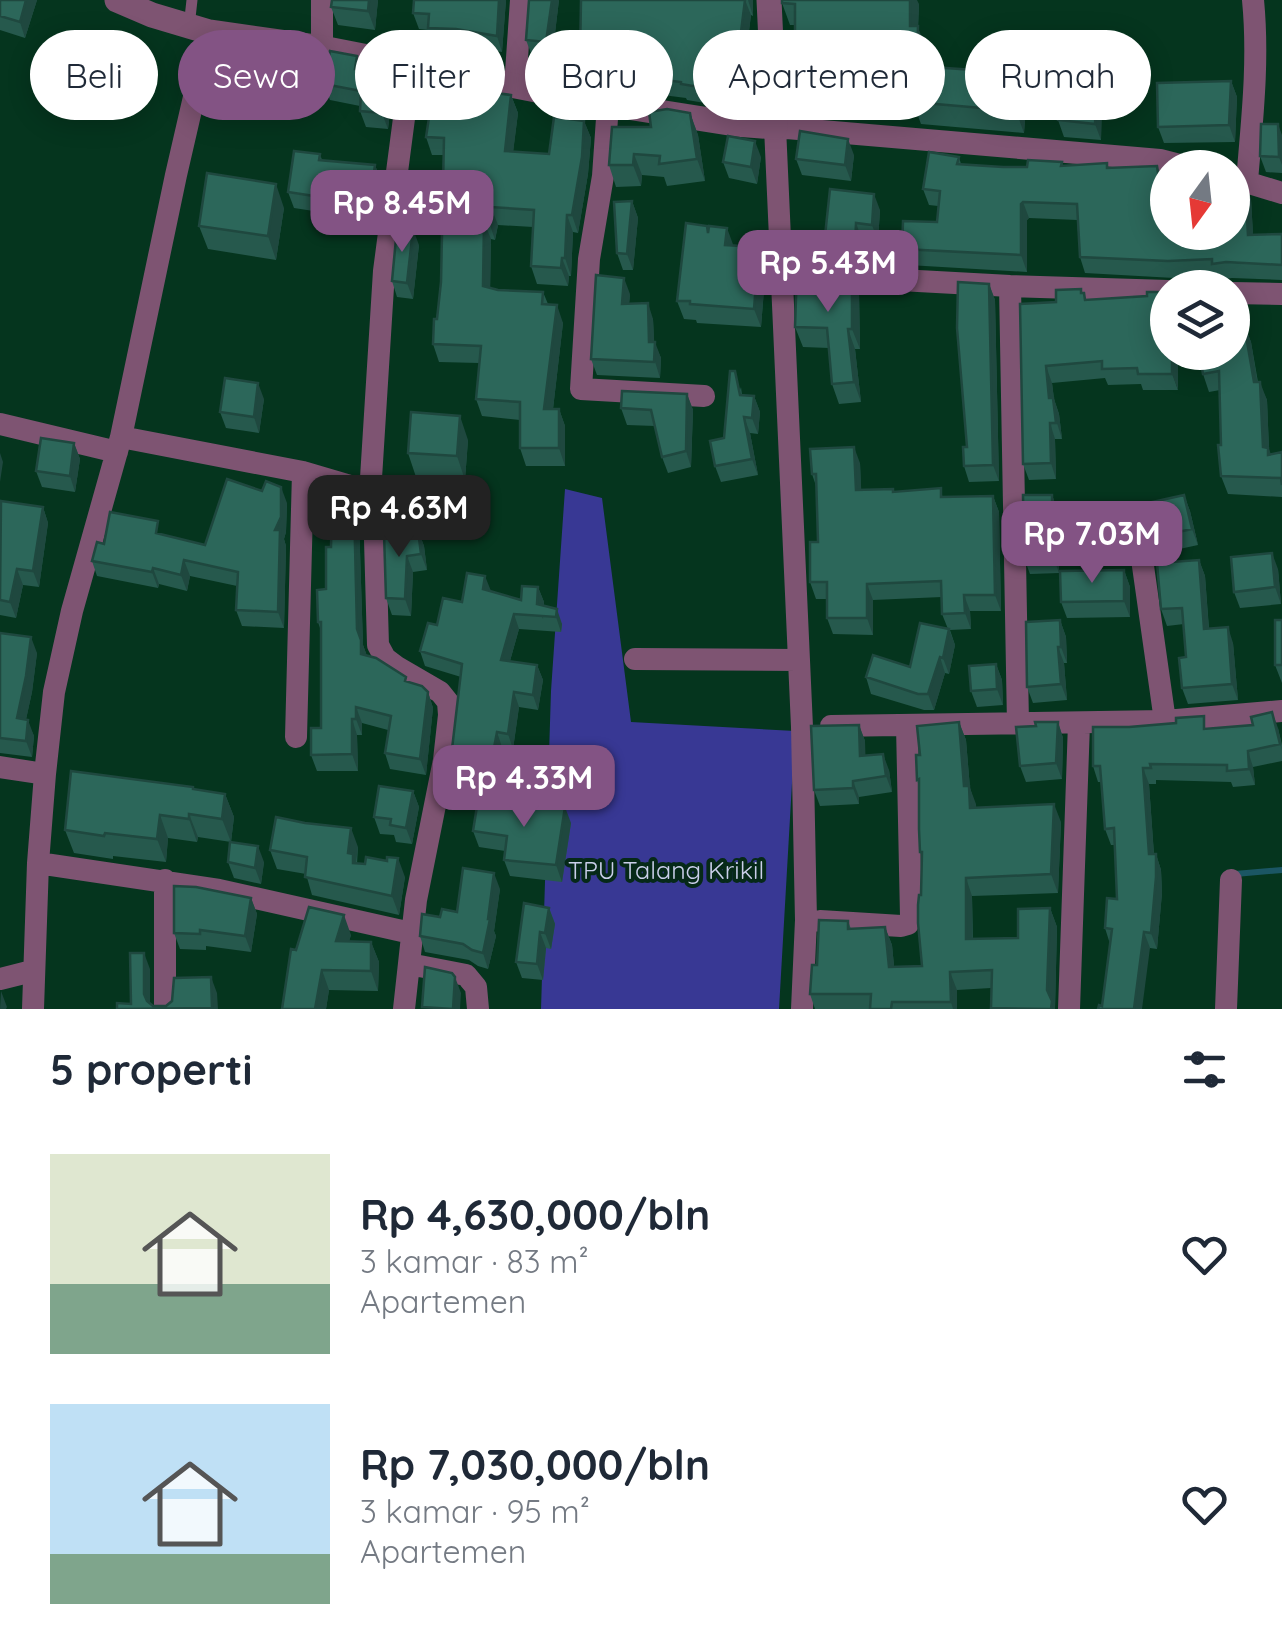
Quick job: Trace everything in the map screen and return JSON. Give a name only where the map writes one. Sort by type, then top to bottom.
[{"type":"street","points":[[117,0],[152,16],[199,30]]},
{"type":"street","points":[[322,0],[322,30]]},
{"type":"street","points":[[515,88],[521,0]]},
{"type":"street","points":[[769,0],[802,727],[806,920],[802,1009]]},
{"type":"street","points":[[1244,150],[1255,72],[1252,0]]},
{"type":"street","points":[[505,86],[525,90]]},
{"type":"street","points":[[673,114],[735,124],[1150,159]]},
{"type":"street","points":[[32,1009],[38,862],[54,692],[119,444],[184,120]]},
{"type":"street","points":[[404,120],[384,271],[370,494],[374,505],[378,645],[385,658],[440,692],[448,702],[449,716],[412,933],[404,1009]]},
{"type":"street","points":[[607,120],[589,258],[582,389],[704,396]]},
{"type":"street","points":[[1250,183],[1282,193]]},
{"type":"street","points":[[781,274],[1150,290]]},
{"type":"street","points":[[1010,286],[1018,724]]},
{"type":"street","points":[[1250,293],[1282,294]]},
{"type":"street","points":[[0,424],[303,472],[370,494]]},
{"type":"street","points":[[296,736],[303,472]]},
{"type":"street","points":[[1139,538],[1165,721]]},
{"type":"street","points":[[635,659],[798,660]]},
{"type":"street","points":[[802,727],[1165,721],[1282,712]]},
{"type":"street","points":[[1069,1009],[1079,723]]},
{"type":"street","points":[[806,920],[908,924],[911,917],[907,725]]},
{"type":"street","points":[[0,767],[45,774]]},
{"type":"street","points":[[38,862],[219,890],[412,933]]},
{"type":"street","points":[[165,880],[165,1009]]},
{"type":"street","points":[[1226,1009],[1231,880]]},
{"type":"street","points":[[409,964],[466,976],[476,988],[478,1009]]},
{"type":"street","points":[[0,979],[32,970]]},
{"type":"lane","points":[[192,0],[199,30]]},
{"type":"green space","name":"TPU Talang Krikil","points":[[565,489],[602,498],[631,722],[795,731],[779,1009],[541,1009],[551,691]]},
{"type":"building","points":[[0,0],[26,0],[20,22],[0,16]]},
{"type":"building","points":[[332,0],[369,0],[368,11],[331,7]]},
{"type":"building","points":[[414,0],[499,0],[497,30],[428,28],[429,14],[413,13]]},
{"type":"building","points":[[529,0],[552,0],[548,30],[527,30]]},
{"type":"building","points":[[581,0],[745,0],[741,30],[693,30],[693,86],[673,81],[673,30],[580,30]]},
{"type":"building","points":[[910,0],[910,26],[918,26],[918,30],[795,30],[795,4],[782,3]]},
{"type":"building","points":[[335,52],[355,56],[355,90],[335,86]]},
{"type":"building","points":[[945,68],[965,69],[965,107],[945,105]]},
{"type":"building","points":[[1231,81],[1229,125],[1158,127],[1157,83]]},
{"type":"building","points":[[505,94],[511,95],[505,151],[549,154],[554,120],[584,121],[582,157],[572,215],[567,215],[561,268],[531,266],[534,210],[491,207],[489,222],[484,222],[483,286],[543,292],[542,304],[557,305],[544,409],[559,409],[559,448],[520,448],[520,402],[476,399],[481,346],[433,344],[441,282],[444,138],[426,137],[429,120],[505,120]]},
{"type":"building","points":[[673,110],[690,113],[697,159],[659,164],[660,156],[634,154],[633,165],[609,165],[612,127],[651,127],[650,120],[673,120]]},
{"type":"building","points":[[1058,120],[1095,120],[1095,124]]},
{"type":"building","points":[[1261,124],[1278,124],[1279,157],[1260,156]]},
{"type":"building","points":[[800,131],[848,139],[845,165],[796,159]]},
{"type":"building","points":[[728,136],[755,141],[751,167],[723,162]]},
{"type":"building","points":[[294,151],[320,154],[319,160],[375,165],[371,194],[315,189],[314,196],[288,192]]},
{"type":"building","points":[[929,152],[959,157],[957,164],[1003,167],[1027,167],[1028,160],[1062,162],[1061,166],[1107,163],[1107,168],[1150,166],[1150,250],[1250,250],[1250,235],[1282,234],[1282,265],[1212,264],[1212,259],[1080,257],[1077,204],[1023,202],[1021,255],[902,249],[903,221],[937,222],[940,191],[923,189]]},
{"type":"building","points":[[207,173],[276,184],[268,236],[199,226]]},
{"type":"building","points":[[830,189],[874,194],[872,225],[856,223],[855,246],[824,245]]},
{"type":"building","points":[[632,201],[627,254],[617,253],[614,202]]},
{"type":"building","points":[[686,223],[707,226],[708,233],[709,226],[727,228],[725,245],[759,247],[754,309],[677,301]]},
{"type":"building","points":[[397,228],[413,229],[407,283],[392,281]]},
{"type":"building","points":[[797,269],[852,273],[852,329],[848,329],[854,382],[832,384],[827,328],[795,327]]},
{"type":"building","points":[[596,275],[624,278],[622,304],[648,303],[649,342],[655,342],[654,362],[591,359]]},
{"type":"building","points":[[958,282],[989,284],[993,465],[964,466],[963,447],[967,447],[957,328]]},
{"type":"building","points":[[1081,289],[1085,300],[1147,296],[1150,292],[1150,370],[1172,370],[1172,374],[1138,374],[1137,368],[1102,369],[1102,361],[1046,366],[1056,423],[1050,423],[1051,463],[1023,464],[1020,304],[1056,302],[1056,290]]},
{"type":"building","points":[[1250,359],[1254,382],[1260,382],[1263,447],[1268,448],[1268,455],[1282,452],[1282,485],[1281,478],[1221,476],[1219,371],[1203,374],[1202,370],[1250,370]]},
{"type":"building","points":[[730,371],[735,371],[740,395],[754,396],[752,418],[744,417],[752,459],[715,466],[710,441],[724,438]]},
{"type":"building","points":[[225,378],[258,383],[254,417],[220,412]]},
{"type":"building","points":[[622,391],[687,394],[686,451],[662,457],[651,410],[621,408]]},
{"type":"building","points":[[411,412],[460,416],[457,456],[408,453]]},
{"type":"building","points":[[41,438],[74,443],[70,476],[36,471]]},
{"type":"building","points":[[854,447],[856,490],[941,488],[941,497],[993,496],[995,595],[964,595],[965,613],[942,614],[941,581],[867,584],[867,618],[827,618],[827,582],[810,582],[810,542],[818,542],[816,474],[812,474],[810,449]]},
{"type":"building","points":[[227,479],[262,491],[266,481],[281,487],[281,517],[275,530],[280,530],[278,612],[236,610],[238,572],[184,560],[181,575],[92,561],[97,542],[104,544],[110,512],[158,521],[156,533],[205,545]]},
{"type":"building","points":[[1023,495],[1052,495],[1053,556],[1024,558]]},
{"type":"building","points":[[1184,495],[1192,529],[1155,537],[1148,503]]},
{"type":"building","points":[[1,501],[43,507],[33,571],[17,569],[10,602],[0,600]]},
{"type":"building","points":[[332,502],[354,503],[361,654],[376,658],[406,677],[405,681],[428,692],[420,759],[385,753],[391,716],[356,707],[352,754],[311,755],[311,728],[321,728],[321,622],[317,590],[326,589]]},
{"type":"building","points":[[418,530],[421,554],[407,556],[405,599],[386,598],[384,533]]},
{"type":"building","points":[[1272,553],[1275,587],[1234,592],[1231,557]]},
{"type":"building","points":[[1199,560],[1204,629],[1228,627],[1232,684],[1182,688],[1179,658],[1186,657],[1182,608],[1161,609],[1157,563]]},
{"type":"building","points":[[1124,570],[1124,601],[1061,602],[1060,571]]},
{"type":"building","points":[[467,573],[485,576],[483,589],[521,600],[522,586],[538,587],[537,604],[557,609],[556,617],[514,614],[501,660],[537,665],[533,695],[514,692],[508,734],[497,732],[487,785],[455,779],[457,767],[450,766],[462,664],[420,651],[428,623],[437,625],[443,598],[462,602]]},
{"type":"building","points":[[1060,620],[1061,684],[1027,687],[1026,622]]},
{"type":"building","points":[[1275,620],[1282,620],[1282,665],[1275,665]]},
{"type":"building","points":[[920,623],[949,629],[943,658],[940,657],[928,694],[866,677],[873,655],[910,667]]},
{"type":"building","points":[[0,633],[31,637],[17,718],[28,720],[26,741],[0,738]]},
{"type":"building","points":[[996,664],[997,689],[971,691],[969,666]]},
{"type":"building","points":[[1272,712],[1280,744],[1248,751],[1249,769],[1227,771],[1227,765],[1150,764],[1151,768],[1143,768],[1149,854],[1156,854],[1151,933],[1144,932],[1134,1009],[1098,1009],[1102,1006],[1112,929],[1105,928],[1107,898],[1117,899],[1114,828],[1105,829],[1100,766],[1093,766],[1093,727],[1176,723],[1176,718],[1204,716],[1204,729],[1253,725],[1251,717]]},
{"type":"building","points":[[959,722],[964,786],[969,786],[970,808],[1054,804],[1051,874],[966,878],[966,939],[1018,938],[1018,909],[1050,908],[1047,990],[1051,1009],[991,1008],[992,970],[950,972],[951,1002],[892,1002],[891,1009],[870,1009],[871,994],[810,994],[812,965],[817,965],[819,920],[848,921],[848,929],[885,927],[889,967],[922,966],[918,923],[922,852],[917,726]]},
{"type":"building","points":[[1035,722],[1058,722],[1056,763],[1020,766],[1016,727],[1036,726]]},
{"type":"building","points":[[859,725],[860,756],[883,754],[886,776],[853,781],[853,788],[814,790],[811,726]]},
{"type":"building","points":[[71,771],[225,794],[222,819],[160,815],[157,839],[65,830]]},
{"type":"building","points":[[379,786],[413,791],[406,828],[390,825],[391,819],[374,817]]},
{"type":"building","points":[[478,800],[526,807],[527,802],[565,807],[556,865],[504,860],[507,836],[473,831]]},
{"type":"building","points":[[276,817],[351,828],[348,853],[353,854],[353,863],[365,864],[366,857],[387,861],[387,857],[398,858],[392,896],[305,877],[307,857],[270,850]]},
{"type":"building","points":[[230,842],[258,846],[255,868],[228,862]]},
{"type":"building","points":[[463,868],[494,873],[483,953],[463,944],[420,936],[422,914],[440,917],[442,909],[457,912]]},
{"type":"building","points":[[174,886],[251,898],[245,936],[200,930],[200,934],[174,933]]},
{"type":"building","points":[[524,903],[549,908],[545,933],[540,932],[537,964],[516,962]]},
{"type":"building","points":[[309,907],[344,915],[336,941],[371,942],[371,971],[322,970],[315,1009],[282,1009],[291,949],[296,950]]},
{"type":"building","points":[[130,953],[144,953],[144,994],[153,1006],[166,1006],[172,1001],[174,978],[211,977],[212,1008],[117,1009],[117,1003],[131,1004]]},
{"type":"building","points":[[425,967],[455,977],[453,1009],[422,1007]]},
{"type":"waterway","points":[[1235,874],[1282,870]]}]
